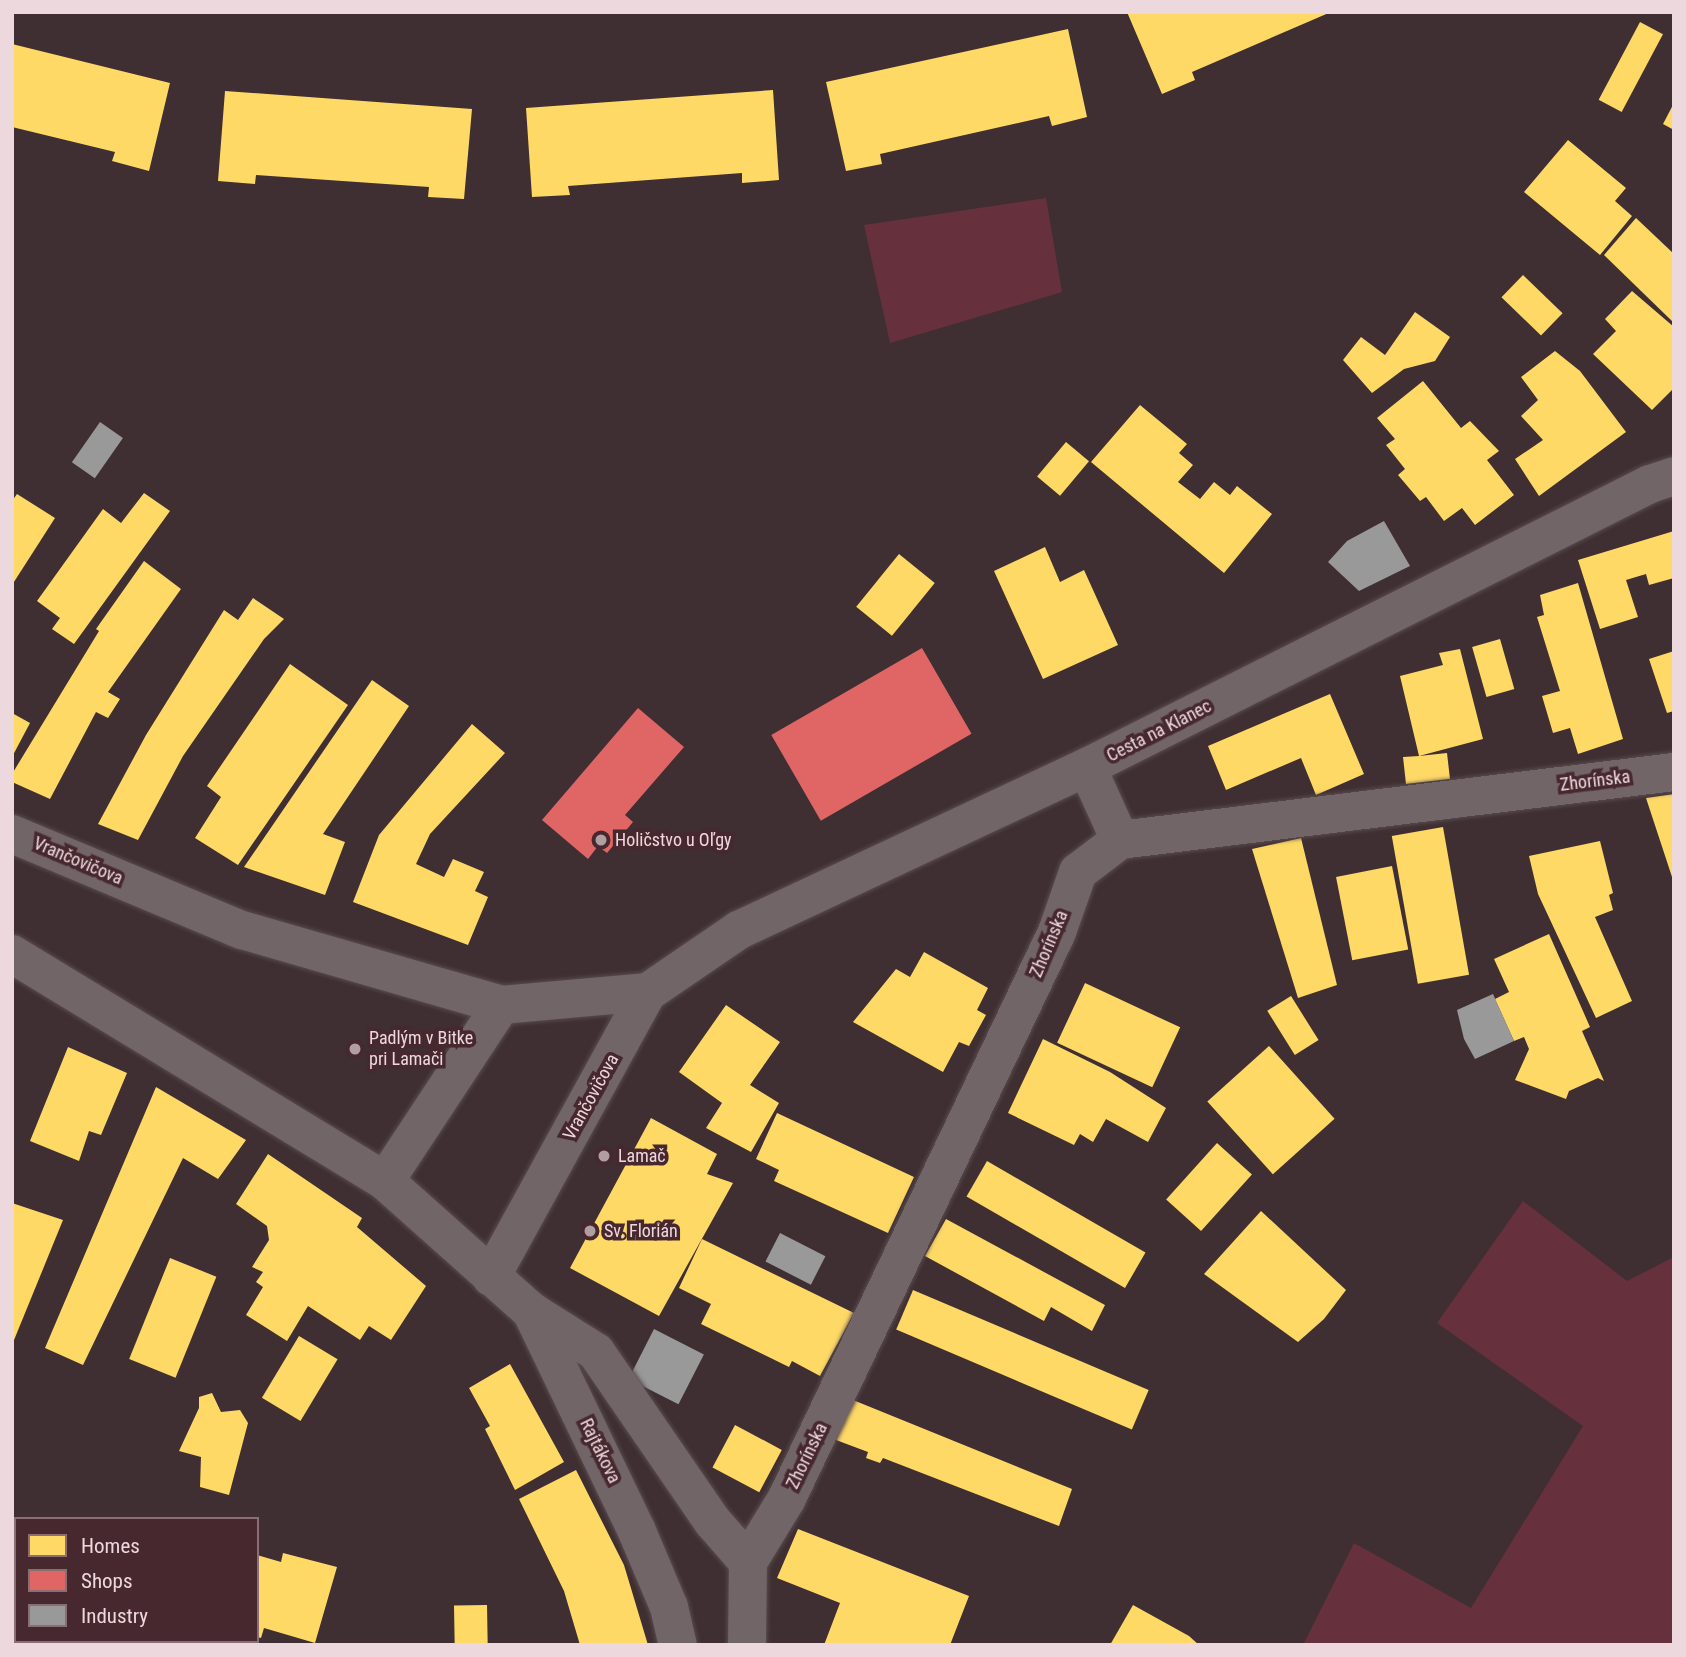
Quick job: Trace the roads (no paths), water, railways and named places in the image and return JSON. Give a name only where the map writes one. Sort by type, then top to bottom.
[{"type":"street","name":"Cesta na Klanec","points":[[648,992],[739,930],[1087,767],[1650,484],[1674,476]]},
{"type":"street","points":[[1087,767],[1120,840]]},
{"type":"street","name":"Zhorínska","points":[[748,1562],[786,1498],[1045,957],[1078,872],[1120,840],[1674,772]]},
{"type":"street","name":"Vrančovičova","points":[[12,834],[242,930],[501,1005],[648,992]]},
{"type":"street","points":[[12,954],[385,1181],[491,1277]]},
{"type":"street","name":"Vrančovičova","points":[[491,1277],[648,992]]},
{"type":"street","points":[[385,1181],[501,1005]]},
{"type":"street","name":"Rajtákova","points":[[491,1277],[531,1311],[636,1529],[669,1607],[678,1645]]},
{"type":"street","points":[[531,1311],[596,1352],[713,1522],[748,1562],[747,1645]]},
{"type":"place","name":"Holičstvo u Oľgy","points":[[601,840]]},
{"type":"place","name":"Padlým v Bitke pri Lamači","points":[[355,1049]]},
{"type":"place","name":"Lamač","points":[[604,1156]]},
{"type":"place","name":"Sv. Florián","points":[[590,1231]]}]
